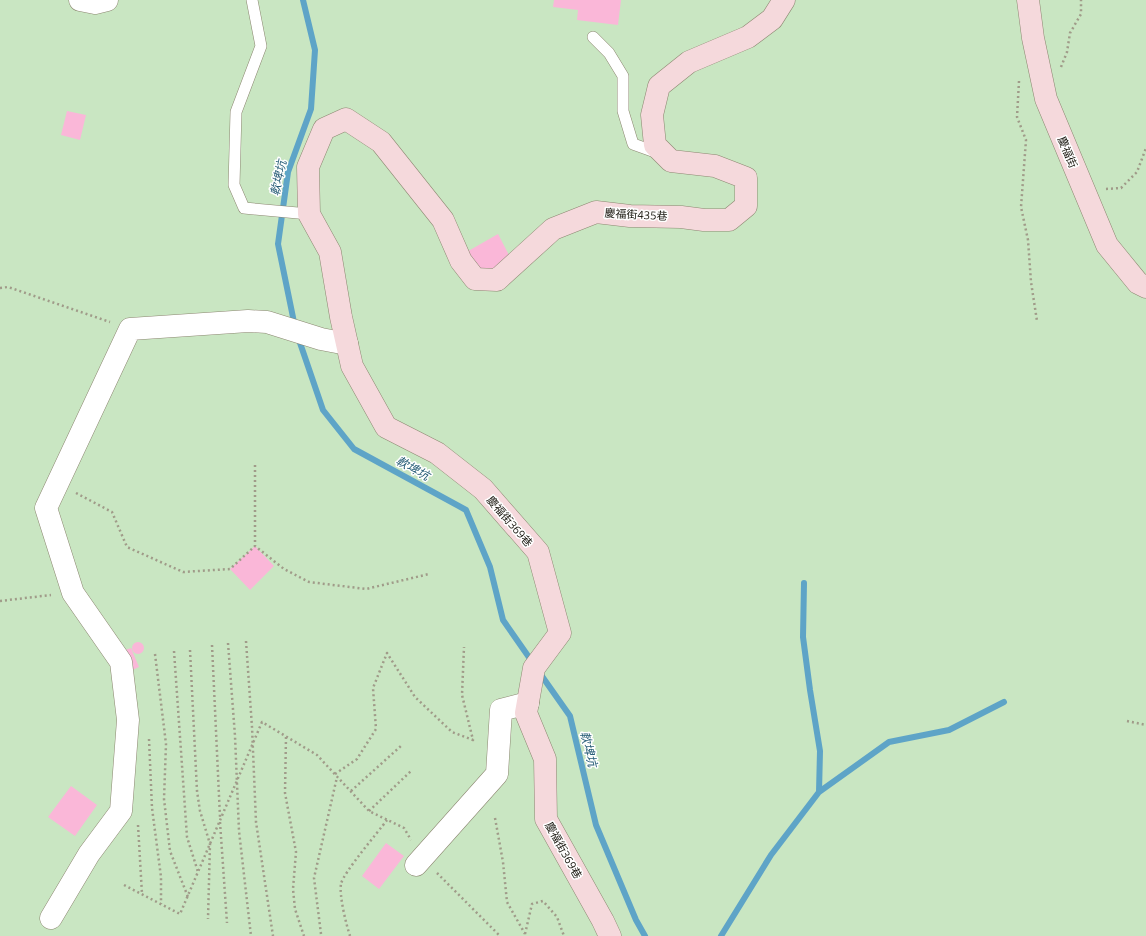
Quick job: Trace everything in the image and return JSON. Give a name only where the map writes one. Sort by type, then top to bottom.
[{"type":"street","points":[[80,0],[95,3],[107,0]]},
{"type":"street","points":[[665,155],[655,145],[652,115],[659,86],[689,62],[748,37],[772,19],[784,0]]},
{"type":"street","name":"慶福街","points":[[1028,0],[1032,38],[1046,99],[1107,245],[1138,283],[1146,287]]},
{"type":"street","name":"慶福街435巷","points":[[309,214],[308,167],[324,129],[346,119],[381,142],[442,220],[461,262],[475,279],[497,280],[553,229],[596,212],[630,216],[729,220],[746,206],[746,178],[715,166],[671,161],[665,155]]},
{"type":"street","name":"慶福街369巷","points":[[309,214],[330,252],[352,366],[386,427],[437,453],[483,489],[538,552],[560,633],[534,668],[527,708],[545,759],[546,819],[610,936]]},
{"type":"street","points":[[51,918],[89,854],[121,811],[128,720],[121,662],[73,593],[46,508],[130,329],[248,321],[267,322],[321,339],[347,344]]},
{"type":"street","points":[[419,862],[497,774],[501,710],[527,708]]},
{"type":"lane","points":[[252,0],[261,46],[236,112],[234,185],[244,208],[309,214]]},
{"type":"lane","points":[[593,37],[609,53],[623,76],[623,111],[633,144],[665,155]]},
{"type":"path","points":[[1059,70],[1067,52],[1070,33],[1081,14],[1081,0]]},
{"type":"path","points":[[1019,79],[1017,117],[1026,140],[1022,207],[1028,240],[1031,282],[1037,321]]},
{"type":"path","points":[[1105,189],[1121,188],[1137,172],[1146,148]]},
{"type":"path","points":[[0,288],[8,287],[130,329]]},
{"type":"path","points":[[58,483],[112,512],[127,547],[183,572],[230,569],[255,546],[255,465]]},
{"type":"path","points":[[255,546],[284,569],[309,582],[366,589],[429,574]]},
{"type":"path","points":[[0,601],[73,593]]},
{"type":"path","points":[[246,641],[253,742],[256,822],[273,936]]},
{"type":"path","points":[[228,642],[239,831],[251,936]]},
{"type":"path","points":[[212,645],[220,819],[227,924]]},
{"type":"path","points":[[335,774],[357,759],[376,730],[373,688],[387,653],[415,697],[452,732],[473,740],[462,695],[464,647]]},
{"type":"path","points":[[190,650],[197,791],[200,811],[210,844],[208,919]]},
{"type":"path","points":[[174,651],[187,837],[198,872]]},
{"type":"path","points":[[155,654],[166,744],[164,799],[170,851],[188,897]]},
{"type":"path","points":[[1127,721],[1146,725]]},
{"type":"path","points":[[124,885],[180,914],[262,722],[317,755],[369,811],[404,828],[419,862],[500,936]]},
{"type":"path","points":[[286,736],[284,793],[296,852],[293,889],[296,909],[304,936]]},
{"type":"path","points":[[149,738],[152,808],[161,877],[161,904]]},
{"type":"path","points":[[351,792],[402,744]]},
{"type":"path","points":[[369,811],[411,771]]},
{"type":"path","points":[[321,934],[314,878],[337,777]]},
{"type":"path","points":[[495,818],[503,862],[507,902],[525,935]]},
{"type":"path","points":[[350,936],[345,919],[341,883],[387,820]]},
{"type":"path","points":[[138,823],[142,895]]},
{"type":"path","points":[[525,935],[532,904],[543,901],[557,917],[564,936]]},
{"type":"green space","points":[[0,0],[1146,0],[1146,936],[0,936]]},
{"type":"building","points":[[554,0],[621,0],[618,25],[577,20],[578,10],[553,7]]},
{"type":"building","points":[[67,111],[86,115],[80,140],[61,135]]},
{"type":"building","points":[[498,234],[510,257],[489,272],[476,271],[463,254]]},
{"type":"building","points":[[255,546],[274,566],[250,590],[230,569]]},
{"type":"building","points":[[138,642],[142,644],[144,648],[142,652],[138,654],[134,652],[132,648],[134,644]]},
{"type":"building","points":[[131,648],[139,667],[128,672],[119,652]]},
{"type":"building","points":[[71,786],[97,805],[75,836],[48,817]]},
{"type":"building","points":[[386,843],[404,856],[379,889],[362,876]]},
{"type":"waterway","name":"軟埤坑","points":[[295,327],[278,244],[288,172],[311,109],[315,50],[303,0]]},
{"type":"waterway","name":"軟埤坑","points":[[298,337],[323,410],[354,449],[466,510],[490,567],[503,620],[533,663]]},
{"type":"waterway","points":[[721,936],[771,855],[819,792],[820,751],[803,637],[804,583]]},
{"type":"waterway","name":"軟埤坑","points":[[539,672],[570,716],[596,825],[636,920],[645,936]]},
{"type":"waterway","points":[[819,792],[889,742],[949,730],[1004,702]]}]
